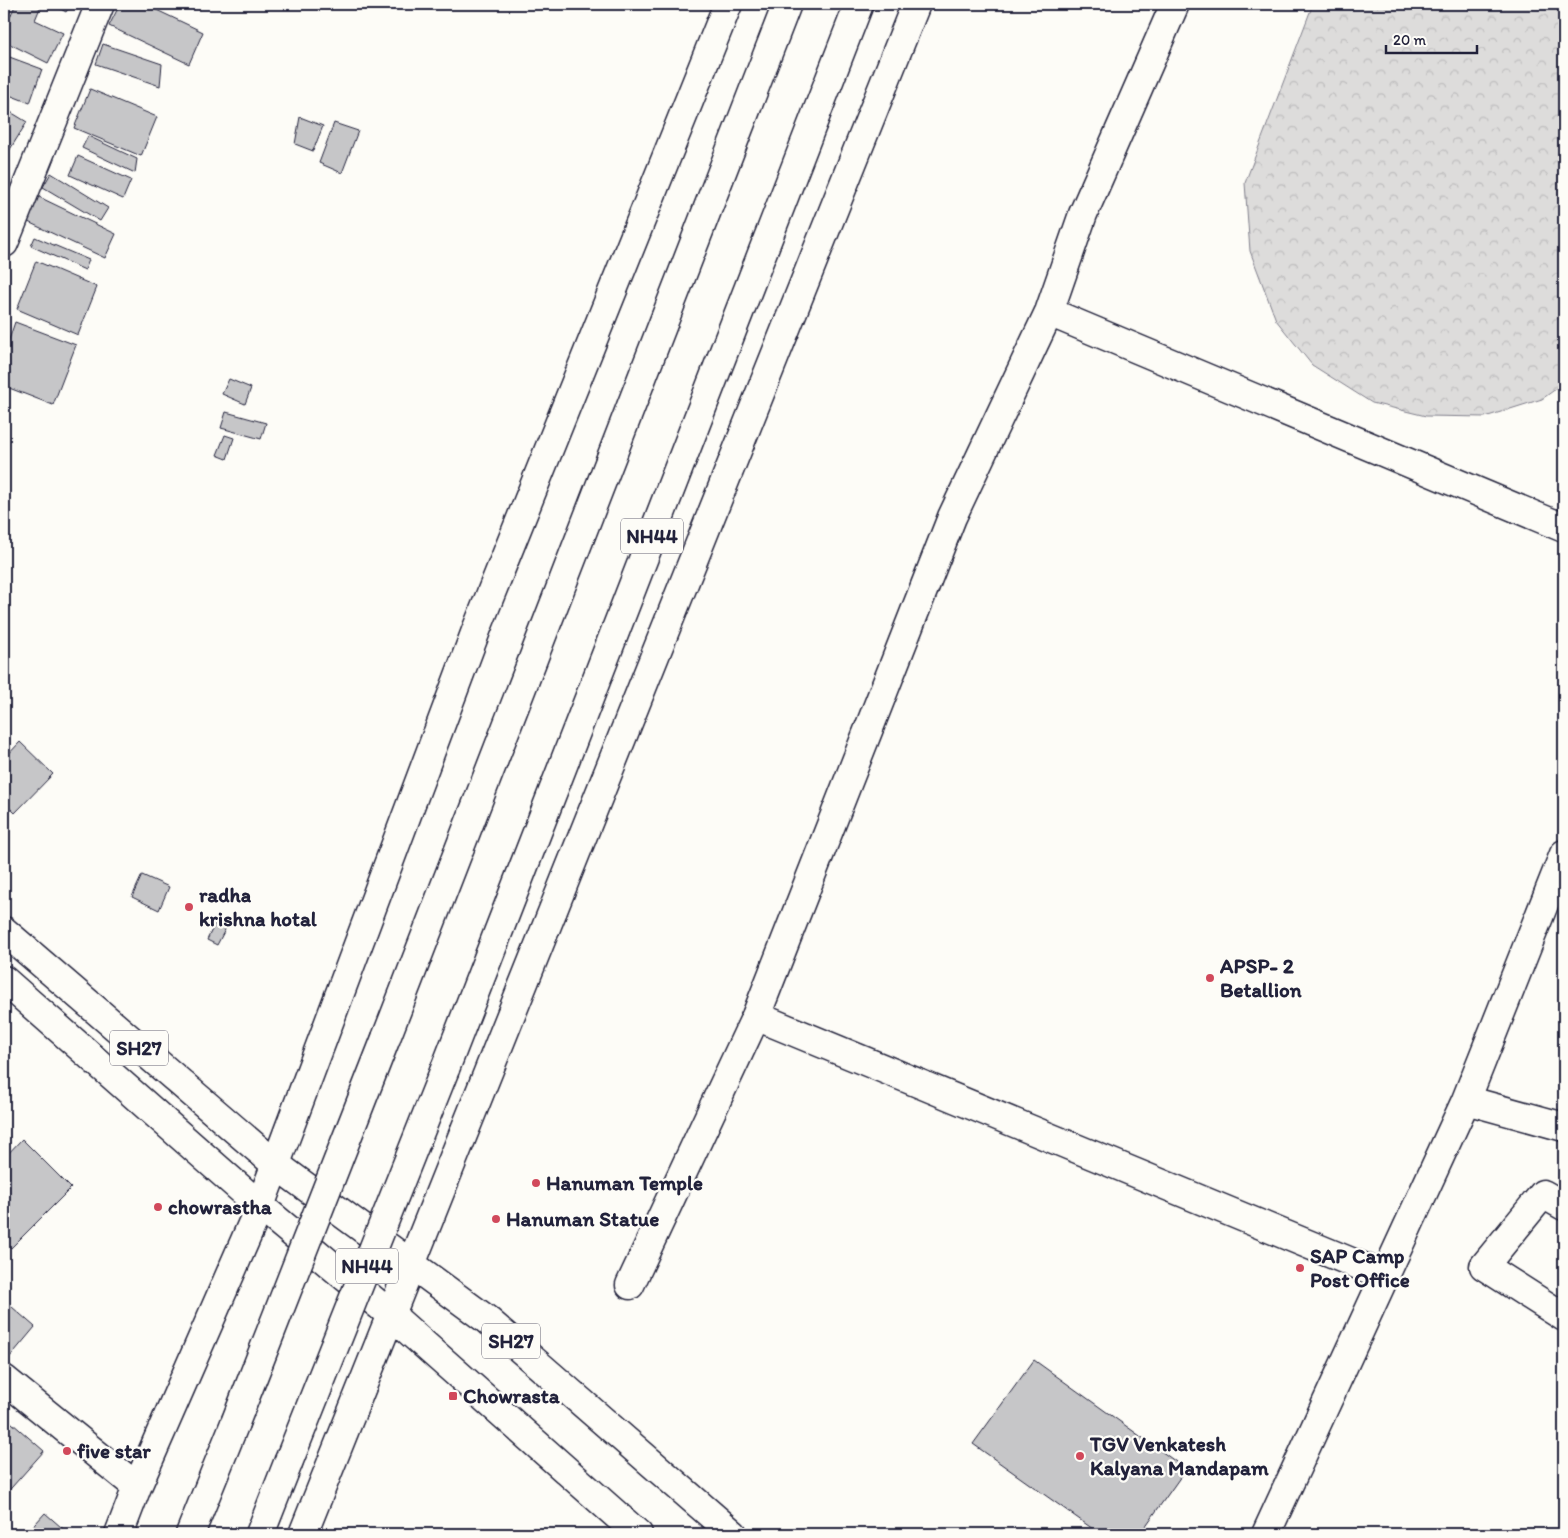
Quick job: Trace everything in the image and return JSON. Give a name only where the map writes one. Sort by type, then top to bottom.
[{"type":"main road","points":[[4,243],[100,4]]},
{"type":"main road","points":[[119,1534],[137,1487],[260,1206],[477,628],[728,4]]},
{"type":"main road","name":"NH44","points":[[190,1534],[386,1038],[788,4]]},
{"type":"main road","name":"NH44","points":[[260,1534],[445,1069],[859,4]]},
{"type":"main road","points":[[304,1534],[916,4]]},
{"type":"main road","points":[[630,1285],[756,1016],[952,517],[1049,312],[1084,214],[1175,4]]},
{"type":"main road","points":[[1049,312],[1564,528]]},
{"type":"main road","points":[[1266,1534],[1466,1100],[1564,854]]},
{"type":"main road","name":"SH27","points":[[4,932],[275,1164],[486,1319],[733,1534]]},
{"type":"main road","name":"SH27","points":[[4,980],[260,1206],[391,1315],[638,1534]]},
{"type":"main road","points":[[756,1016],[1384,1276]]},
{"type":"main road","points":[[1466,1100],[1564,1127]]},
{"type":"main road","points":[[1564,1206],[1543,1194],[1484,1266],[1564,1317]]},
{"type":"main road","points":[[4,1380],[137,1487]]},
{"type":"green space","points":[[1313,4],[1564,4],[1564,383],[1542,399],[1485,417],[1426,416],[1372,403],[1312,365],[1276,320],[1250,251],[1245,183]]},
{"type":"building","points":[[16,4],[31,4],[40,8],[35,20],[63,33],[48,63],[4,41],[4,29]]},
{"type":"building","points":[[52,4],[71,4],[66,12]]},
{"type":"building","points":[[120,4],[144,4],[203,32],[189,64],[109,26]]},
{"type":"building","points":[[103,44],[162,64],[160,86],[96,64]]},
{"type":"building","points":[[4,55],[42,69],[30,103],[4,93]]},
{"type":"building","points":[[90,89],[157,117],[141,156],[74,128]]},
{"type":"building","points":[[4,108],[27,122],[4,159]]},
{"type":"building","points":[[300,117],[323,126],[313,151],[295,144]]},
{"type":"building","points":[[334,123],[358,131],[342,173],[319,163]]},
{"type":"building","points":[[88,136],[137,159],[135,173],[82,148]]},
{"type":"building","points":[[78,156],[131,180],[123,199],[70,175]]},
{"type":"building","points":[[51,173],[108,208],[100,221],[43,187]]},
{"type":"building","points":[[37,196],[116,234],[105,258],[26,221]]},
{"type":"building","points":[[35,237],[89,260],[85,270],[31,246]]},
{"type":"building","points":[[36,261],[97,287],[78,335],[17,309]]},
{"type":"building","points":[[15,322],[76,345],[53,405],[4,386],[4,354]]},
{"type":"building","points":[[229,379],[251,388],[245,404],[222,394]]},
{"type":"building","points":[[226,412],[266,423],[261,439],[221,428]]},
{"type":"building","points":[[225,435],[234,438],[227,459],[217,455]]},
{"type":"building","points":[[20,742],[53,774],[15,813],[4,802],[4,759]]},
{"type":"building","points":[[142,875],[169,887],[159,910],[132,897]]},
{"type":"building","points":[[217,919],[228,924],[217,945],[207,940]]},
{"type":"building","points":[[22,1139],[71,1188],[11,1248],[4,1241],[4,1158]]},
{"type":"building","points":[[4,1300],[35,1327],[4,1364]]},
{"type":"building","name":"TGV Venkatesh Kalyana Mandapam","points":[[1034,1360],[1186,1469],[1140,1534],[1100,1534],[973,1444]]},
{"type":"building","points":[[4,1416],[44,1451],[4,1496]]},
{"type":"building","points":[[45,1513],[69,1534],[26,1534]]},
{"type":"place","name":"radha krishna hotal","points":[[189,907]]},
{"type":"place","name":"APSP- 2 Betallion","points":[[1210,978]]},
{"type":"place","name":"Hanuman Temple","points":[[536,1183]]},
{"type":"place","name":"chowrastha","points":[[158,1207]]},
{"type":"place","name":"Hanuman Statue","points":[[496,1219]]},
{"type":"place","name":"SAP Camp Post Office","points":[[1300,1268]]},
{"type":"place","name":"Chowrasta","points":[[453,1396]]},
{"type":"place","name":"five star","points":[[67,1451]]},
{"type":"place","name":"TGV Venkatesh Kalyana Mandapam","points":[[1080,1456]]}]
